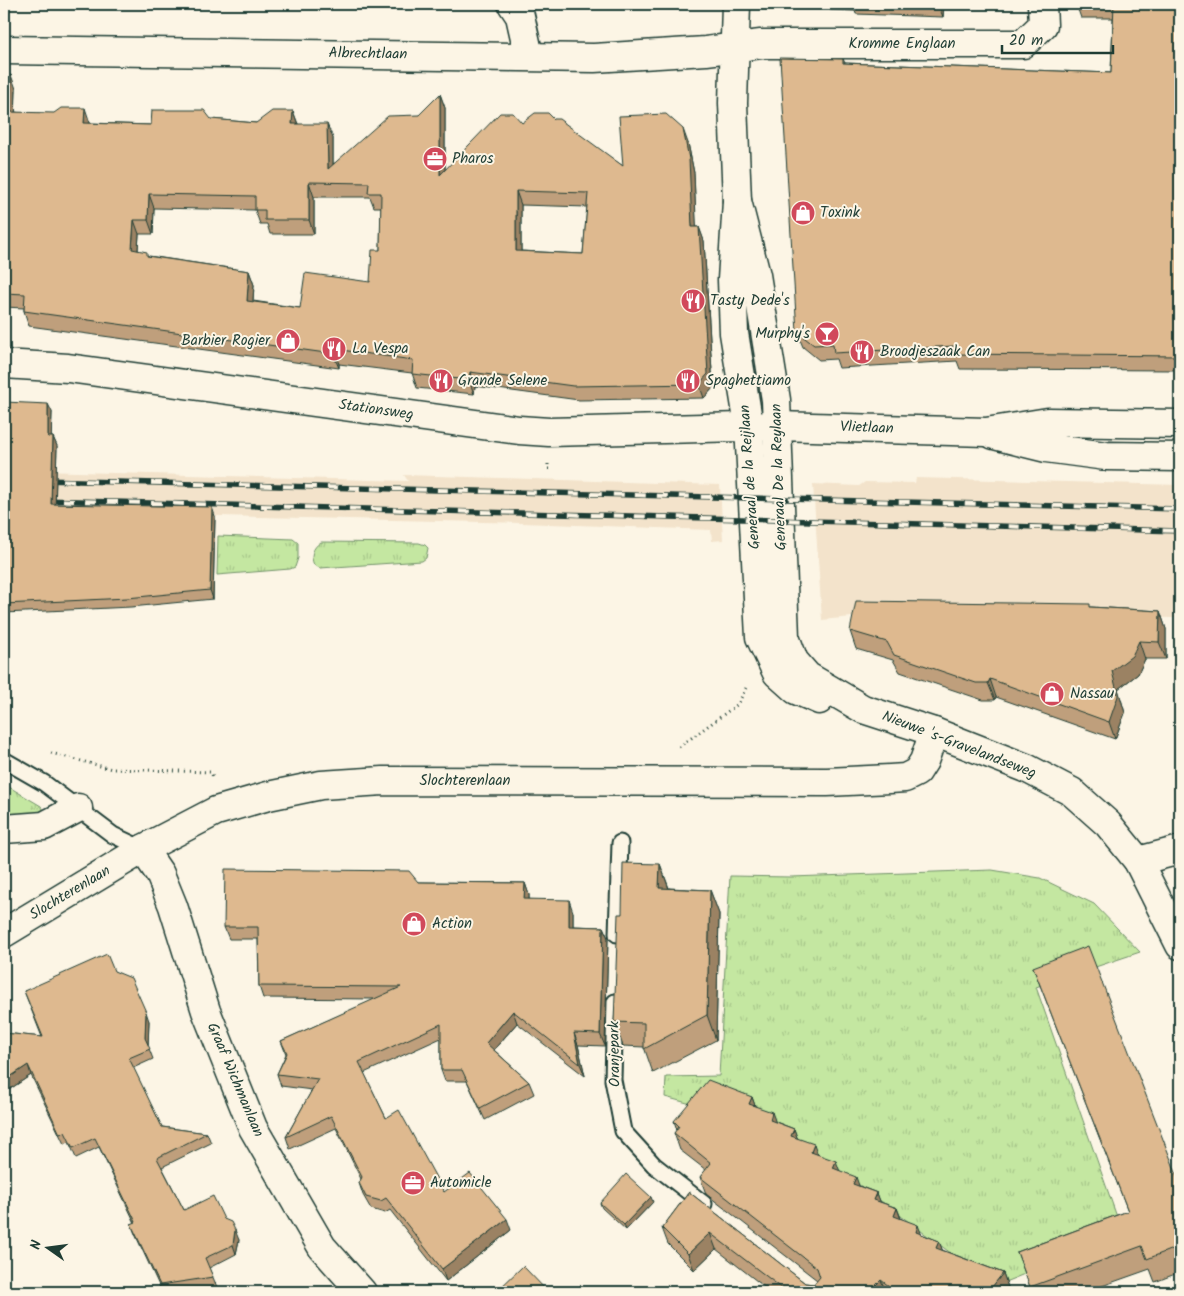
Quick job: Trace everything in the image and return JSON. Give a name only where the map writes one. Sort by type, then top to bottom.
[{"type":"street","points":[[512,4],[520,16],[529,56]]},
{"type":"street","points":[[733,49],[736,4]]},
{"type":"street","name":"Kromme Englaan","points":[[733,49],[761,44],[1023,44],[1043,25],[1042,4]]},
{"type":"street","name":"Albrechtlaan","points":[[4,50],[594,58],[733,49]]},
{"type":"street","name":"Generaal de la Reijlaan","points":[[733,49],[738,201],[732,280],[733,314],[749,426],[773,637]]},
{"type":"street","name":"Generaal De la Reylaan","points":[[738,201],[756,275],[776,400],[773,637]]},
{"type":"street","name":"Stationsweg","points":[[4,364],[68,368],[519,430],[549,432],[749,426]]},
{"type":"street","name":"Vlietlaan","points":[[749,426],[986,432],[1048,422],[1180,424]]},
{"type":"street","name":"Vlietlaan","points":[[986,432],[1046,448],[1106,456],[1180,457]]},
{"type":"street","name":"Nieuwe 's-Gravelandseweg","points":[[773,637],[776,673],[796,690],[824,703],[863,708],[934,732],[1026,768],[1072,792],[1108,824],[1138,861],[1180,945]]},
{"type":"street","name":"Slochterenlaan","points":[[4,933],[143,849],[226,808],[321,786],[383,781],[827,782],[905,778],[917,772],[924,761],[934,732]]},
{"type":"street","points":[[4,828],[44,826],[78,808]]},
{"type":"street","name":"Graaf Wichmanlaan","points":[[143,849],[160,874],[173,906],[206,1010],[253,1128],[322,1247],[362,1292]]},
{"type":"street","points":[[1138,861],[1180,850]]},
{"type":"lane","points":[[4,760],[44,783],[113,835],[143,849]]},
{"type":"lane","points":[[617,952],[620,843]]},
{"type":"lane","name":"Oranjepark","points":[[616,991],[613,1080],[623,1131],[654,1165],[716,1214]]},
{"type":"path","points":[[678,747],[738,704],[748,685]]},
{"type":"path","points":[[46,752],[112,769],[211,772],[226,808]]},
{"type":"shaded area","points":[[4,470],[408,481],[404,475],[720,485],[723,540],[712,541],[711,530],[522,523],[4,511]]},
{"type":"shaded area","points":[[916,478],[1180,485],[1180,618],[862,616],[822,620],[813,484],[859,486],[865,482],[915,483]]},
{"type":"green space","points":[[218,536],[293,539],[298,543],[298,558],[295,567],[217,575]]},
{"type":"green space","points":[[321,542],[419,543],[428,548],[426,558],[422,561],[320,568],[314,565],[312,555]]},
{"type":"green space","points":[[4,784],[41,806],[44,810],[41,817],[4,816]]},
{"type":"green space","points":[[992,870],[1040,878],[1094,904],[1140,952],[1036,987],[1123,1234],[995,1286],[737,1094],[695,1105],[665,1097],[666,1077],[719,1076],[730,876],[791,877]]},
{"type":"building","points":[[1114,4],[1180,4],[1180,356],[954,354],[954,346],[834,353],[833,344],[814,345],[797,332],[780,58],[843,59],[843,63],[1111,73]]},
{"type":"building","points":[[4,75],[11,75],[10,112],[54,113],[61,108],[85,108],[84,123],[151,125],[152,110],[204,110],[211,119],[256,123],[272,111],[293,111],[292,124],[327,124],[328,169],[388,116],[419,115],[440,94],[440,175],[500,113],[513,113],[522,123],[535,113],[548,113],[623,166],[619,116],[666,114],[683,129],[689,159],[692,227],[699,227],[708,374],[699,384],[573,386],[470,372],[469,380],[412,374],[413,360],[334,349],[333,354],[24,311],[25,294],[4,293]],"holes":[[[309,182],[369,183],[368,193],[381,193],[380,250],[372,250],[370,282],[305,273],[300,308],[247,301],[249,271],[147,256],[147,252],[132,249],[134,220],[148,220],[149,194],[255,196],[255,210],[265,210],[265,220],[309,220]],[[516,191],[588,193],[583,254],[516,251]]]},
{"type":"building","points":[[4,402],[48,404],[48,437],[53,437],[51,504],[212,507],[210,590],[127,598],[4,604]]},
{"type":"building","points":[[856,601],[1090,604],[1090,607],[1160,611],[1159,642],[1139,641],[1132,656],[1112,671],[1118,696],[1109,722],[990,679],[988,683],[976,683],[894,655],[887,642],[850,631]]},
{"type":"building","points":[[623,863],[660,864],[659,888],[710,890],[707,1015],[644,1049],[644,1023],[614,1022],[618,914],[622,914]]},
{"type":"building","points":[[225,869],[409,871],[418,882],[525,883],[524,899],[569,900],[569,926],[603,927],[600,1034],[574,1033],[580,1064],[513,1011],[486,1043],[529,1082],[480,1108],[462,1070],[441,1070],[441,1024],[359,1062],[386,1118],[399,1110],[444,1192],[470,1173],[507,1219],[442,1269],[386,1198],[381,1201],[366,1197],[359,1183],[362,1177],[331,1116],[286,1137],[318,1079],[277,1074],[287,1053],[281,1041],[401,987],[259,986],[258,927],[224,927]]},
{"type":"building","points":[[1088,946],[1180,1183],[1180,1246],[1147,1259],[1142,1246],[1030,1287],[1017,1252],[1128,1211],[1033,967]]},
{"type":"building","points":[[107,954],[114,971],[131,978],[146,1012],[145,1038],[150,1049],[129,1058],[162,1127],[207,1133],[157,1158],[184,1210],[213,1196],[224,1219],[231,1222],[235,1230],[233,1245],[205,1258],[213,1277],[160,1285],[131,1224],[136,1222],[95,1138],[73,1148],[65,1132],[60,1134],[28,1065],[4,1081],[4,1033],[43,1037],[24,991]]},
{"type":"building","points":[[708,1080],[752,1097],[749,1104],[772,1112],[770,1120],[794,1129],[791,1136],[814,1144],[811,1152],[836,1161],[833,1168],[856,1177],[853,1184],[877,1193],[874,1200],[897,1208],[894,1216],[918,1225],[916,1232],[939,1241],[936,1248],[1003,1273],[988,1292],[897,1292],[881,1280],[869,1292],[787,1292],[710,1233],[688,1254],[662,1228],[689,1192],[805,1283],[814,1284],[820,1277],[817,1268],[700,1177],[711,1163],[674,1133],[679,1126],[674,1121]]},
{"type":"building","points":[[626,1174],[651,1197],[624,1225],[600,1203]]},
{"type":"building","points":[[523,1266],[548,1292],[496,1292]]},
{"type":"railway","points":[[41,480],[1180,509]]},
{"type":"railway","points":[[41,500],[1180,531]]},
{"type":"place","name":"Pharos","points":[[435,159]]},
{"type":"place","name":"Toxink","points":[[803,213]]},
{"type":"place","name":"Tasty Dede's","points":[[693,301]]},
{"type":"place","name":"Murphy's","points":[[827,334]]},
{"type":"place","name":"Barbier Rogier","points":[[288,341]]},
{"type":"place","name":"La Vespa","points":[[334,349]]},
{"type":"place","name":"Broodjeszaak Can","points":[[862,352]]},
{"type":"place","name":"Grande Selene","points":[[441,381]]},
{"type":"place","name":"Spaghettiamo","points":[[688,381]]},
{"type":"place","name":"Nassau","points":[[1052,694]]},
{"type":"place","name":"Action","points":[[414,924]]},
{"type":"place","name":"Automicle","points":[[413,1183]]}]
